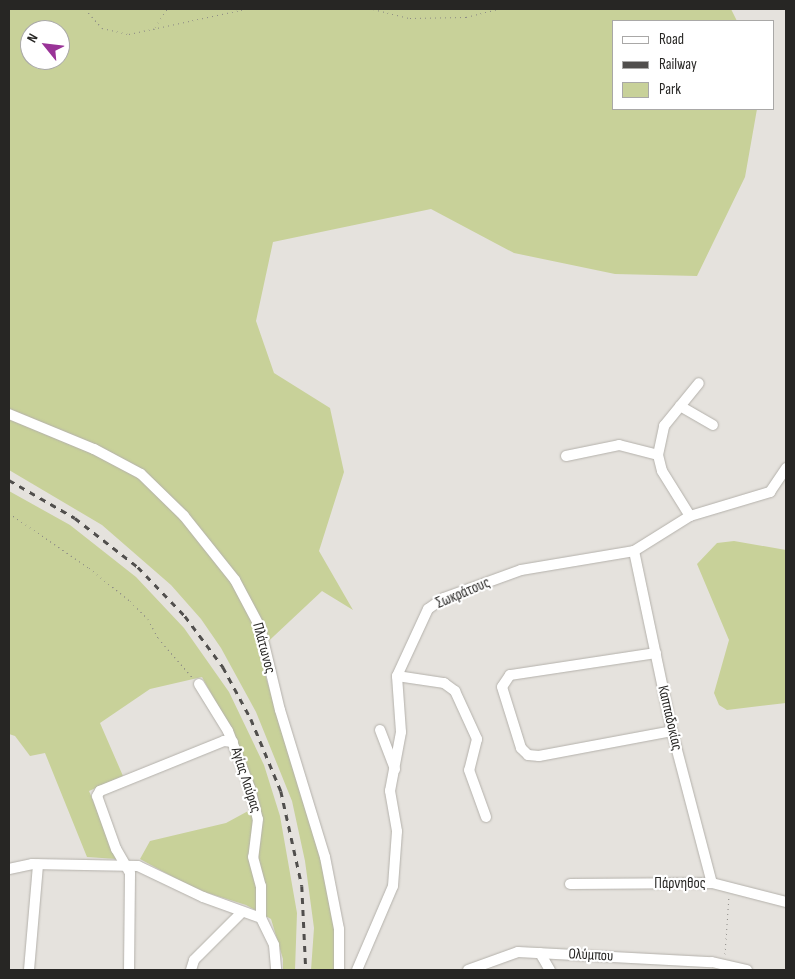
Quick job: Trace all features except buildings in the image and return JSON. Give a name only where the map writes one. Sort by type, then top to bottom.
[{"type":"street","points":[[690,516],[671,486],[658,455],[664,426],[699,383]]},
{"type":"street","points":[[680,406],[713,425]]},
{"type":"street","name":"Πλάτωνος","points":[[9,414],[94,449],[141,474],[184,516],[235,580],[260,627],[280,710],[325,857],[338,929],[339,970]]},
{"type":"street","points":[[566,456],[620,445],[658,455]]},
{"type":"street","name":"Σωκράτους","points":[[357,970],[393,886],[397,831],[390,791],[401,732],[397,676],[426,612],[437,601],[528,568],[634,551],[690,516],[767,494],[777,485],[786,468]]},
{"type":"street","name":"Καππαδοκίας","points":[[634,551],[672,731],[712,883]]},
{"type":"street","points":[[656,653],[510,675],[502,687],[521,748],[528,755],[539,756],[672,731]]},
{"type":"street","points":[[397,676],[444,683],[455,690],[477,739],[468,770],[486,816]]},
{"type":"street","name":"Αγίας Λαύρας","points":[[200,684],[233,742],[258,819],[253,857],[261,886],[261,918],[274,944],[276,970]]},
{"type":"street","points":[[380,730],[395,769]]},
{"type":"street","points":[[129,970],[132,900],[129,865],[116,849],[97,796],[100,791],[224,741],[233,742]]},
{"type":"street","points":[[9,869],[38,864],[138,866],[182,888],[261,918]]},
{"type":"street","points":[[29,970],[38,864]]},
{"type":"street","name":"Πάρνηθος","points":[[570,884],[712,883],[786,902]]},
{"type":"street","points":[[191,970],[194,960],[242,912]]},
{"type":"street","name":"Ολύμπου","points":[[468,970],[518,952],[725,965],[740,969]]},
{"type":"street","points":[[540,953],[550,970]]},
{"type":"path","points":[[85,9],[102,28],[115,34],[128,34],[246,9]]},
{"type":"path","points":[[155,28],[167,9]]},
{"type":"path","points":[[373,9],[410,18],[466,18],[498,9]]},
{"type":"path","points":[[9,513],[100,576],[130,601],[148,619],[158,638],[200,684]]},
{"type":"path","points":[[725,965],[726,910],[730,888]]},
{"type":"green space","points":[[9,9],[731,9],[736,20],[612,20],[612,110],[757,110],[745,177],[697,276],[615,274],[514,253],[431,209],[273,242],[256,321],[274,373],[330,408],[344,472],[319,551],[353,610],[322,591],[258,651],[320,855],[334,927],[335,970],[311,970],[314,928],[305,861],[292,801],[256,712],[221,648],[201,619],[171,585],[102,525],[9,470]]},
{"type":"green space","points":[[9,491],[70,525],[136,577],[184,628],[229,692],[264,765],[280,816],[297,913],[295,970],[283,970],[283,959],[271,919],[246,905],[195,889],[140,859],[150,841],[226,823],[259,805],[237,740],[202,677],[150,689],[100,723],[123,776],[89,791],[117,859],[87,857],[45,753],[30,756],[15,736],[9,734]]},
{"type":"green space","points":[[734,541],[786,550],[786,703],[727,710],[719,705],[714,693],[729,640],[697,564],[717,543]]},
{"type":"railway","points":[[9,480],[75,518],[138,567],[185,616],[223,667],[251,719],[281,791],[302,886],[306,970]]}]
